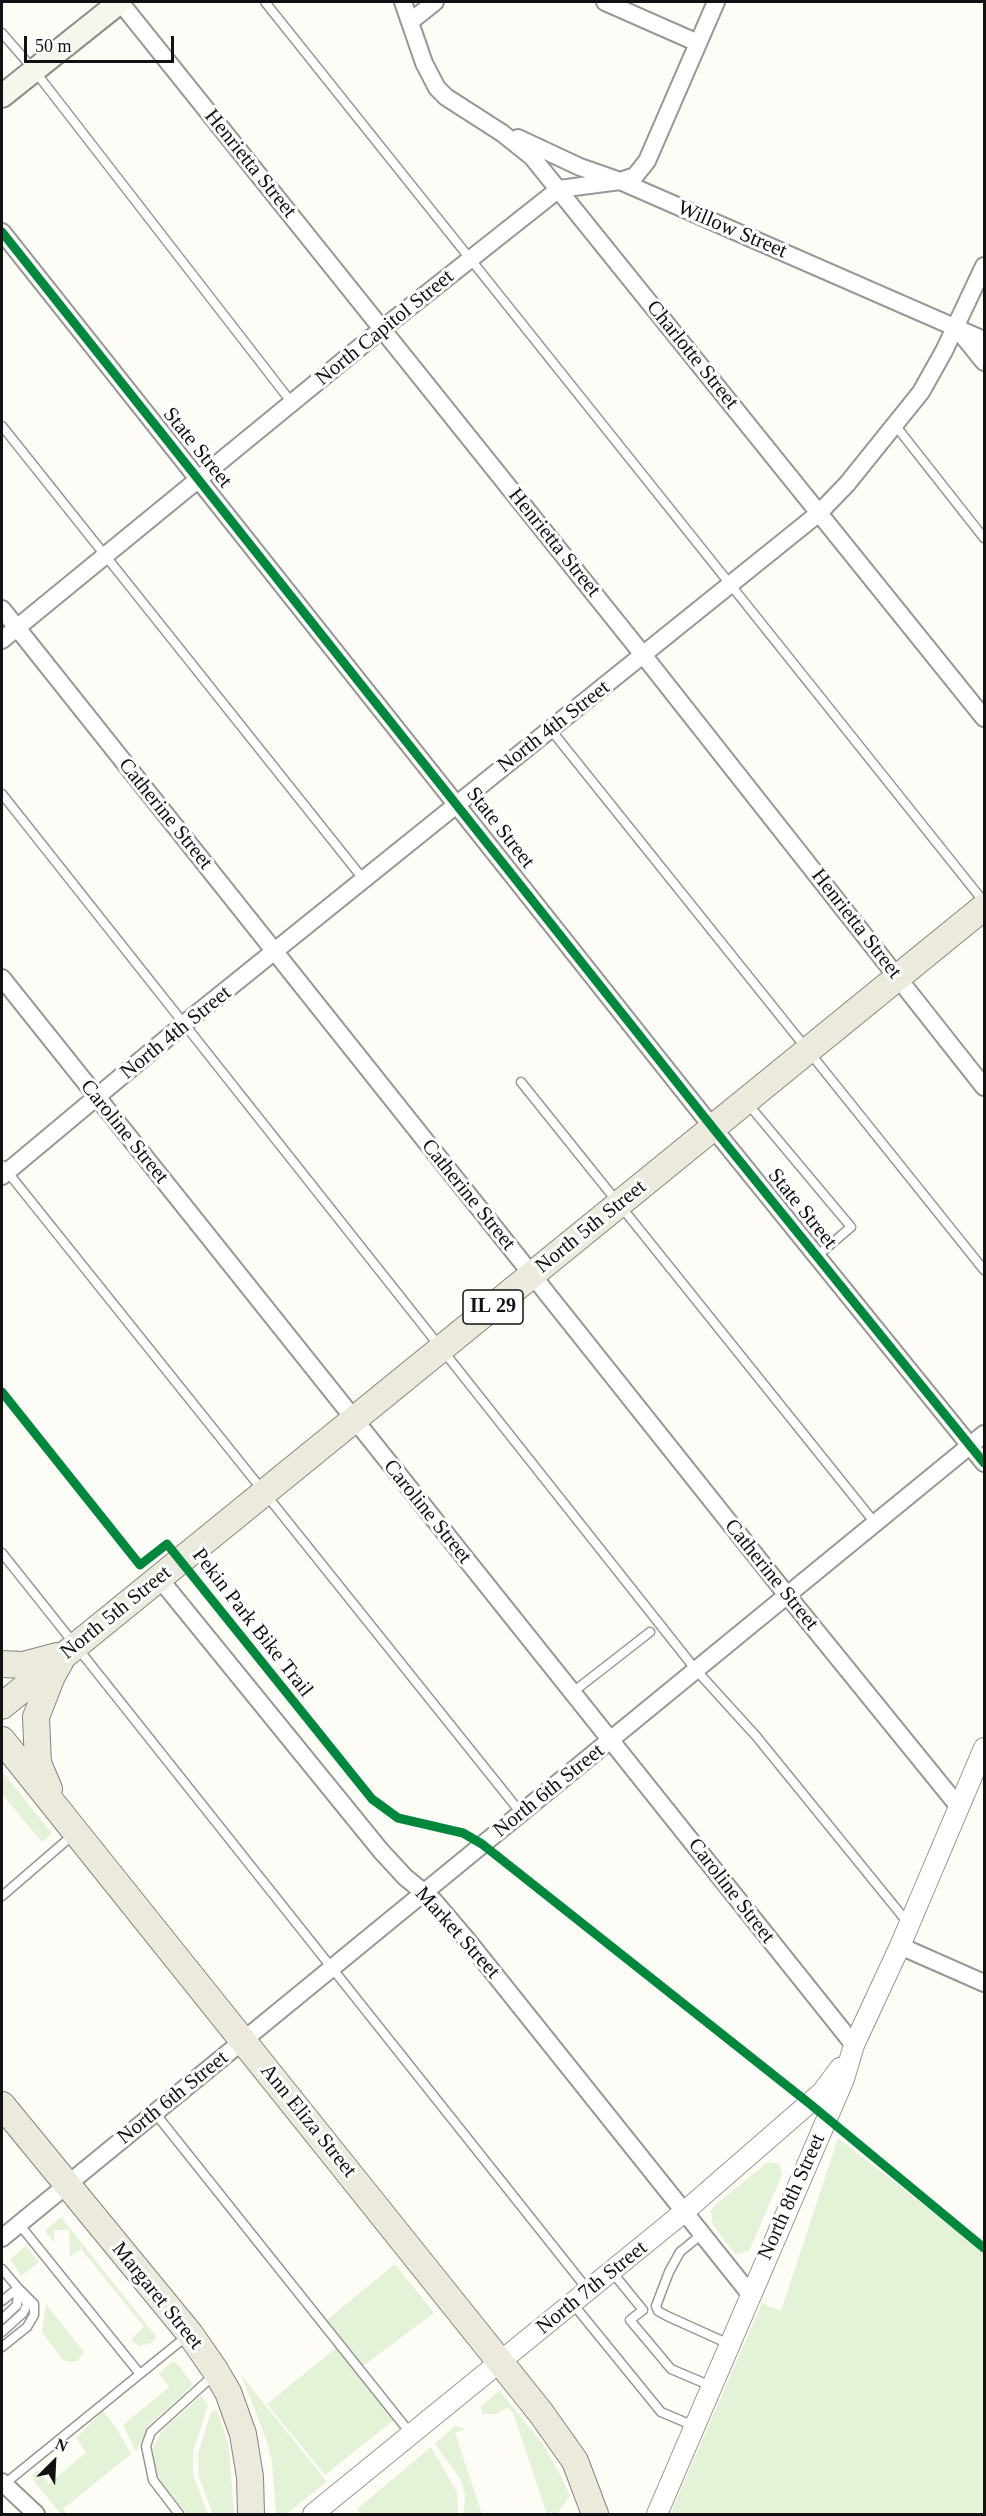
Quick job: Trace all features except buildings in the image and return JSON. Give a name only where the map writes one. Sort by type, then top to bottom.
[{"type":"main road","points":[[2,96],[120,2]]},
{"type":"main road","name":"North 5th Street","points":[[2,1706],[984,907]]},
{"type":"main road","points":[[2,1664],[23,1665],[70,1649]]},
{"type":"main road","points":[[57,1808],[38,1763],[36,1718],[52,1676],[70,1649]]},
{"type":"main road","name":"Ann Eliza Street","points":[[2,1740],[501,2362],[575,2461],[595,2514]]},
{"type":"main road","name":"Margaret Street","points":[[2,2105],[66,2186],[190,2334],[217,2373],[228,2392],[243,2434],[250,2477],[251,2514]]},
{"type":"street","name":"Henrietta Street","points":[[120,2],[644,656],[984,1087]]},
{"type":"street","name":"Charlotte Street","points":[[404,2],[424,63],[437,88],[532,157],[984,718]]},
{"type":"street","points":[[411,21],[435,2]]},
{"type":"street","points":[[605,2],[698,43]]},
{"type":"street","points":[[559,189],[620,181],[635,176],[647,161],[716,2]]},
{"type":"street","name":"Willow Street","points":[[480,119],[570,162],[620,181],[984,340]]},
{"type":"street","name":"North Capitol Street","points":[[2,640],[382,329],[559,189]]},
{"type":"street","name":"State Street","points":[[2,232],[713,1128],[978,1447],[984,1463]]},
{"type":"street","name":"North 4th Street","points":[[3,1171],[97,1098],[184,1024],[819,513],[847,484],[895,425],[933,372],[984,266]]},
{"type":"street","points":[[956,327],[984,362]]},
{"type":"street","name":"Catherine Street","points":[[2,609],[787,1595],[959,1807]]},
{"type":"street","name":"Caroline Street","points":[[2,978],[854,2045]]},
{"type":"street","name":"North 6th Street","points":[[2,2238],[520,1813],[612,1741],[787,1595],[876,1523],[978,1447],[984,1434]]},
{"type":"street","name":"Market Street","points":[[159,1578],[381,1851],[424,1892],[468,1941],[750,2294]]},
{"type":"street","name":"North 8th Street","points":[[657,2514],[844,2079],[854,2045],[900,1946],[984,1748]]},
{"type":"street","points":[[900,1946],[984,1983]]},
{"type":"street","name":"North 7th Street","points":[[313,2514],[684,2212],[822,2092],[854,2045]]},
{"type":"street","points":[[4,2487],[23,2514]]},
{"type":"street","points":[[4,2487],[36,2514]]},
{"type":"lane","points":[[265,2],[984,902]]},
{"type":"lane","points":[[2,33],[34,70],[292,403]]},
{"type":"lane","points":[[895,425],[984,538]]},
{"type":"lane","points":[[2,426],[364,880]]},
{"type":"lane","points":[[551,730],[810,1050],[984,1270]]},
{"type":"lane","points":[[2,794],[696,1670],[756,1736],[909,1925]]},
{"type":"lane","points":[[521,1082],[876,1523]]},
{"type":"lane","points":[[746,1101],[851,1227],[817,1256]]},
{"type":"lane","points":[[3,1171],[266,1492],[520,1813]]},
{"type":"lane","points":[[2,1553],[70,1649],[332,1968],[589,2291]]},
{"type":"lane","points":[[573,1692],[650,1632]]},
{"type":"lane","points":[[2,1896],[76,1833]]},
{"type":"lane","points":[[155,2113],[411,2435]]},
{"type":"lane","points":[[19,2224],[140,2374]]},
{"type":"lane","points":[[702,2234],[680,2252],[669,2272],[656,2306],[658,2312],[729,2344]]},
{"type":"lane","points":[[2,2269],[34,2304],[34,2315],[27,2327],[2,2347]]},
{"type":"lane","points":[[612,2272],[643,2310],[630,2320],[671,2369],[711,2386]]},
{"type":"lane","points":[[2,2301],[18,2288]]},
{"type":"lane","points":[[2,2319],[17,2305],[18,2288]]},
{"type":"lane","points":[[2,2332],[18,2319],[27,2305],[18,2288]]},
{"type":"lane","points":[[573,2304],[660,2412],[694,2426]]},
{"type":"lane","points":[[4,2487],[190,2334]]},
{"type":"lane","points":[[179,2514],[153,2480],[146,2446],[151,2432],[217,2373]]},
{"type":"green space","points":[[2,1771],[50,1831],[51,1834],[42,1842],[2,1794]]},
{"type":"green space","points":[[838,2138],[984,2252],[984,2514],[670,2514],[762,2303],[781,2311]]},
{"type":"green space","points":[[768,2162],[779,2164],[782,2175],[749,2251],[735,2254],[713,2225],[711,2211],[715,2205]]},
{"type":"green space","points":[[61,2217],[156,2336],[152,2343],[139,2346],[132,2341],[133,2337],[144,2327],[81,2249],[70,2257],[69,2230],[54,2230],[54,2242],[46,2233],[46,2230]]},
{"type":"green space","points":[[26,2246],[39,2262],[21,2276],[10,2259]]},
{"type":"green space","points":[[395,2264],[434,2313],[363,2366],[327,2320]]},
{"type":"green space","points":[[46,2304],[84,2352],[77,2361],[68,2362],[62,2359],[42,2332]]},
{"type":"green space","points":[[336,2348],[394,2420],[325,2475],[267,2404]]},
{"type":"green space","points":[[171,2362],[176,2362],[193,2385],[150,2424],[136,2451],[123,2425],[169,2387],[159,2374]]},
{"type":"green space","points":[[241,2375],[327,2482],[286,2514],[276,2514],[272,2462],[266,2439]]},
{"type":"green space","points":[[500,2391],[542,2443],[561,2476],[570,2496],[557,2514],[547,2514],[513,2413],[507,2407],[497,2414],[482,2414],[481,2406]]},
{"type":"green space","points":[[201,2396],[208,2405],[193,2452],[193,2474],[208,2514],[187,2514],[162,2484],[155,2469],[153,2447],[162,2431]]},
{"type":"green space","points":[[217,2410],[229,2446],[234,2514],[213,2514],[199,2478],[198,2454],[211,2412]]},
{"type":"green space","points":[[103,2411],[117,2429],[131,2454],[63,2509],[67,2514],[61,2514],[34,2481],[32,2475],[37,2470],[49,2484],[86,2452],[76,2438]]},
{"type":"green space","points":[[455,2426],[466,2429],[455,2433],[482,2514],[464,2514],[465,2495],[461,2480],[435,2444]]},
{"type":"green space","points":[[431,2447],[457,2492],[458,2514],[361,2514],[357,2509]]},
{"type":"cycle path","points":[[2,232],[713,1128],[984,1463]]},
{"type":"cycle path","name":"Pekin Park Bike Trail","points":[[2,1392],[140,1565],[167,1544],[372,1799],[398,1818],[463,1833],[482,1844],[810,2104],[984,2248]]}]
